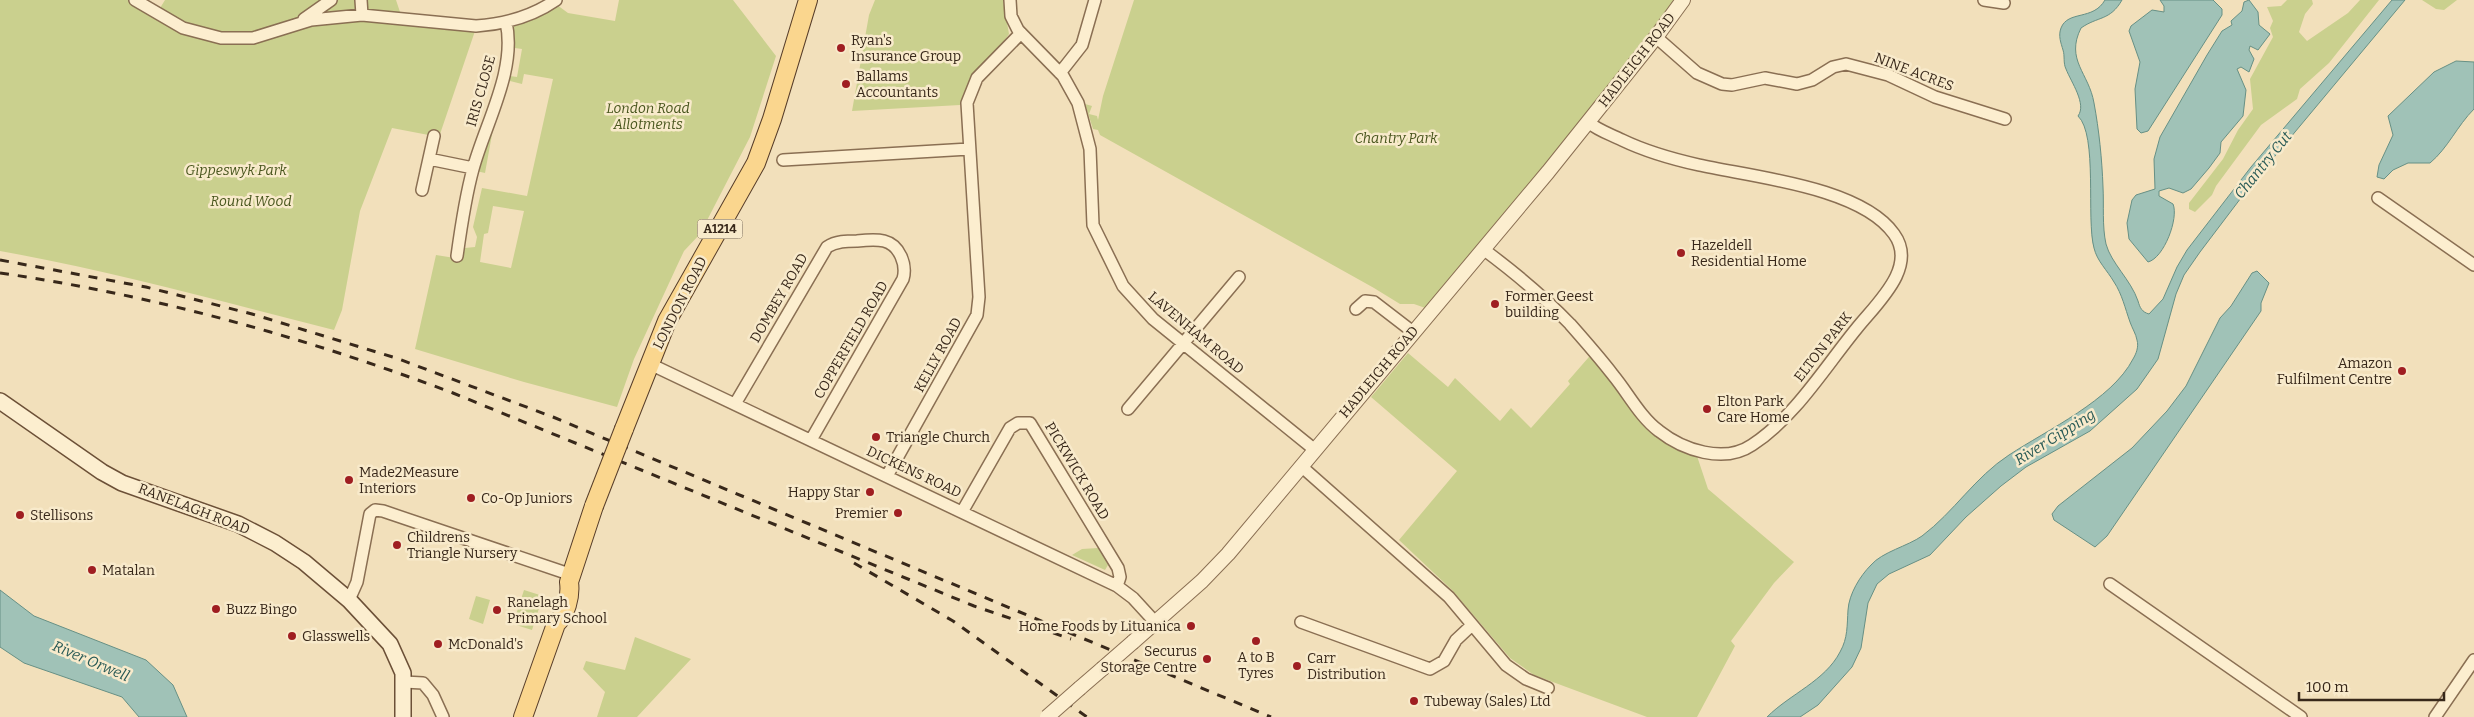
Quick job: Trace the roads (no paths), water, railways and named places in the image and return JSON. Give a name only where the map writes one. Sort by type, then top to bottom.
[{"type":"main road","name":"LONDON ROAD","points":[[523,717],[556,624],[552,614],[561,588],[571,578],[594,506],[624,429],[671,314],[756,162],[777,104],[808,0]]},
{"type":"main road","name":"RANELAGH ROAD","points":[[0,401],[122,483],[211,513],[275,543],[308,566],[348,600],[390,644],[402,668],[404,682],[403,717]]},
{"type":"street","points":[[135,0],[183,28],[211,37],[253,38],[322,19],[362,15],[476,26],[506,22],[531,14],[556,0]]},
{"type":"street","points":[[291,26],[331,0]]},
{"type":"street","points":[[361,0],[362,15]]},
{"type":"street","name":"LAVENHAM ROAD","points":[[1010,0],[1011,16],[1021,33],[1060,73],[1074,94],[1085,124],[1090,149],[1091,212],[1099,240],[1120,281],[1134,300],[1183,343],[1315,450]]},
{"type":"street","points":[[1060,73],[1082,45],[1094,0]]},
{"type":"street","name":"HADLEIGH ROAD","points":[[1047,717],[1216,567],[1588,122],[1683,0]]},
{"type":"street","points":[[1984,0],[2004,2]]},
{"type":"street","name":"IRIS CLOSE","points":[[457,256],[473,168],[493,110],[506,61],[509,39],[506,22]]},
{"type":"street","name":"KELLY ROAD","points":[[887,476],[977,314],[979,297],[966,110],[972,87],[992,61],[1021,33]]},
{"type":"street","name":"NINE ACRES","points":[[1656,37],[1689,67],[1714,82],[1732,85],[1765,78],[1802,83],[1833,67],[1854,66],[1888,75],[1935,97],[2006,119]]},
{"type":"street","name":"ELTON PARK","points":[[1483,249],[1548,300],[1579,334],[1657,430],[1682,445],[1702,452],[1727,454],[1750,447],[1776,426],[1804,395],[1870,312],[1900,269],[1902,254],[1894,234],[1880,218],[1850,201],[1772,179],[1662,156],[1602,132],[1588,122]]},
{"type":"street","points":[[422,190],[434,136]]},
{"type":"street","points":[[783,160],[969,149]]},
{"type":"street","points":[[429,159],[473,168]]},
{"type":"street","points":[[2378,198],[2474,265]]},
{"type":"street","name":"DOMBEY ROAD","points":[[735,404],[825,250],[836,243],[872,240]]},
{"type":"street","name":"COPPERFIELD ROAD","points":[[812,440],[903,279],[904,265],[896,248],[887,242],[872,240]]},
{"type":"street","points":[[1128,409],[1239,277]]},
{"type":"street","points":[[1356,308],[1365,301],[1374,302],[1413,332]]},
{"type":"street","name":"DICKENS ROAD","points":[[650,364],[1117,586],[1133,598],[1155,622]]},
{"type":"street","name":"PICKWICK ROAD","points":[[962,512],[1010,428],[1018,423],[1030,423],[1118,568],[1120,575],[1117,586]]},
{"type":"street","points":[[1302,466],[1441,589],[1506,665],[1526,679],[1548,688]]},
{"type":"street","points":[[348,600],[357,582],[370,514],[378,510],[571,578]]},
{"type":"street","points":[[2110,584],[2301,717]]},
{"type":"street","points":[[1301,622],[1430,669],[1444,662],[1456,640],[1472,625]]},
{"type":"street","points":[[2434,717],[2474,660]]},
{"type":"street","points":[[404,682],[423,683],[433,695],[443,717]]},
{"type":"water","points":[[2105,0],[2122,0],[2113,12],[2081,28],[2077,39],[2077,58],[2088,83],[2096,113],[2102,166],[2106,244],[2112,258],[2135,293],[2141,308],[2149,314],[2163,299],[2177,267],[2187,250],[2251,167],[2392,0],[2405,0],[2250,186],[2184,275],[2176,294],[2158,359],[2137,389],[2090,431],[2026,467],[2001,486],[1966,517],[1930,555],[1889,574],[1877,584],[1868,603],[1861,648],[1852,667],[1818,705],[1800,717],[1767,717],[1826,671],[1834,662],[1840,652],[1847,631],[1849,604],[1853,592],[1863,574],[1876,560],[1922,536],[1934,527],[1997,464],[2095,401],[2123,374],[2135,355],[2138,345],[2121,296],[2097,257],[2094,248],[2088,141],[2084,126],[2078,116],[2081,105],[2065,67],[2060,37],[2060,31],[2064,22],[2094,11]]},
{"type":"water","points":[[2160,0],[2213,0],[2222,9],[2222,15],[2148,131],[2141,133],[2137,129],[2135,89],[2140,62],[2129,31],[2131,26],[2152,10],[2164,12],[2164,6]]},
{"type":"water","points":[[2249,0],[2258,12],[2259,25],[2270,34],[2258,50],[2250,46],[2249,50],[2254,59],[2249,72],[2241,67],[2237,69],[2246,90],[2243,116],[2221,142],[2220,153],[2191,189],[2183,193],[2169,188],[2159,191],[2159,196],[2173,204],[2174,218],[2165,246],[2154,259],[2148,262],[2129,239],[2127,223],[2132,200],[2136,195],[2155,189],[2154,159],[2160,137],[2222,31],[2232,25],[2231,21],[2242,11],[2244,2]]},
{"type":"water","points":[[2456,61],[2474,62],[2474,109],[2462,122],[2442,151],[2430,163],[2408,163],[2393,170],[2384,179],[2377,177],[2379,165],[2393,135],[2388,116],[2434,72]]},
{"type":"water","points":[[2257,271],[2269,283],[2261,303],[2261,311],[2107,536],[2095,547],[2054,520],[2052,514],[2058,506],[2132,448],[2167,411],[2186,386],[2220,318],[2231,306],[2252,273]]},
{"type":"water","name":"River Orwell","points":[[0,590],[34,616],[146,660],[173,685],[187,717],[139,717],[122,697],[24,663],[0,647]]},
{"type":"railway","points":[[0,260],[146,287],[252,314],[396,358],[553,417],[1271,717]]},
{"type":"railway","points":[[0,273],[58,282],[173,306],[286,337],[398,373],[453,393],[974,606],[1071,639]]},
{"type":"railway","points":[[854,563],[953,621],[1087,717]]},
{"type":"place","name":"Ryan's Insurance Group","points":[[841,48]]},
{"type":"place","name":"Ballams Accountants","points":[[846,84]]},
{"type":"place","name":"Hazeldell Residential Home","points":[[1681,253]]},
{"type":"place","name":"Former Geest building","points":[[1495,304]]},
{"type":"place","name":"Amazon Fulfilment Centre","points":[[2402,371]]},
{"type":"place","name":"Elton Park Care Home","points":[[1707,409]]},
{"type":"place","name":"Triangle Church","points":[[876,437]]},
{"type":"place","name":"Made2Measure Interiors","points":[[349,480]]},
{"type":"place","name":"Happy Star","points":[[870,492]]},
{"type":"place","name":"Co-Op Juniors","points":[[471,498]]},
{"type":"place","name":"Premier","points":[[898,513]]},
{"type":"place","name":"Stellisons","points":[[20,515]]},
{"type":"place","name":"Childrens Triangle Nursery","points":[[397,545]]},
{"type":"place","name":"Matalan","points":[[92,570]]},
{"type":"place","name":"Buzz Bingo","points":[[216,609]]},
{"type":"place","name":"Ranelagh Primary School","points":[[497,610]]},
{"type":"place","name":"Home Foods by Lituanica","points":[[1191,626]]},
{"type":"place","name":"Glasswells","points":[[292,636]]},
{"type":"place","name":"A to B Tyres","points":[[1256,641]]},
{"type":"place","name":"McDonald's","points":[[438,644]]},
{"type":"place","name":"Securus Storage Centre","points":[[1207,659]]},
{"type":"place","name":"Carr Distribution","points":[[1297,666]]},
{"type":"place","name":"Tubeway (Sales) Ltd","points":[[1414,701]]},
{"type":"park label","name":"London Road Allotments","points":[[648,116]]},
{"type":"park label","name":"Chantry Park","points":[[1396,138]]},
{"type":"park label","name":"Gippeswyk Park","points":[[236,170]]},
{"type":"park label","name":"Round Wood","points":[[251,201]]},
{"type":"water label","name":"Chantry Cut","points":[[2263,165]]},
{"type":"water label","name":"River Gipping","points":[[2055,437]]}]
